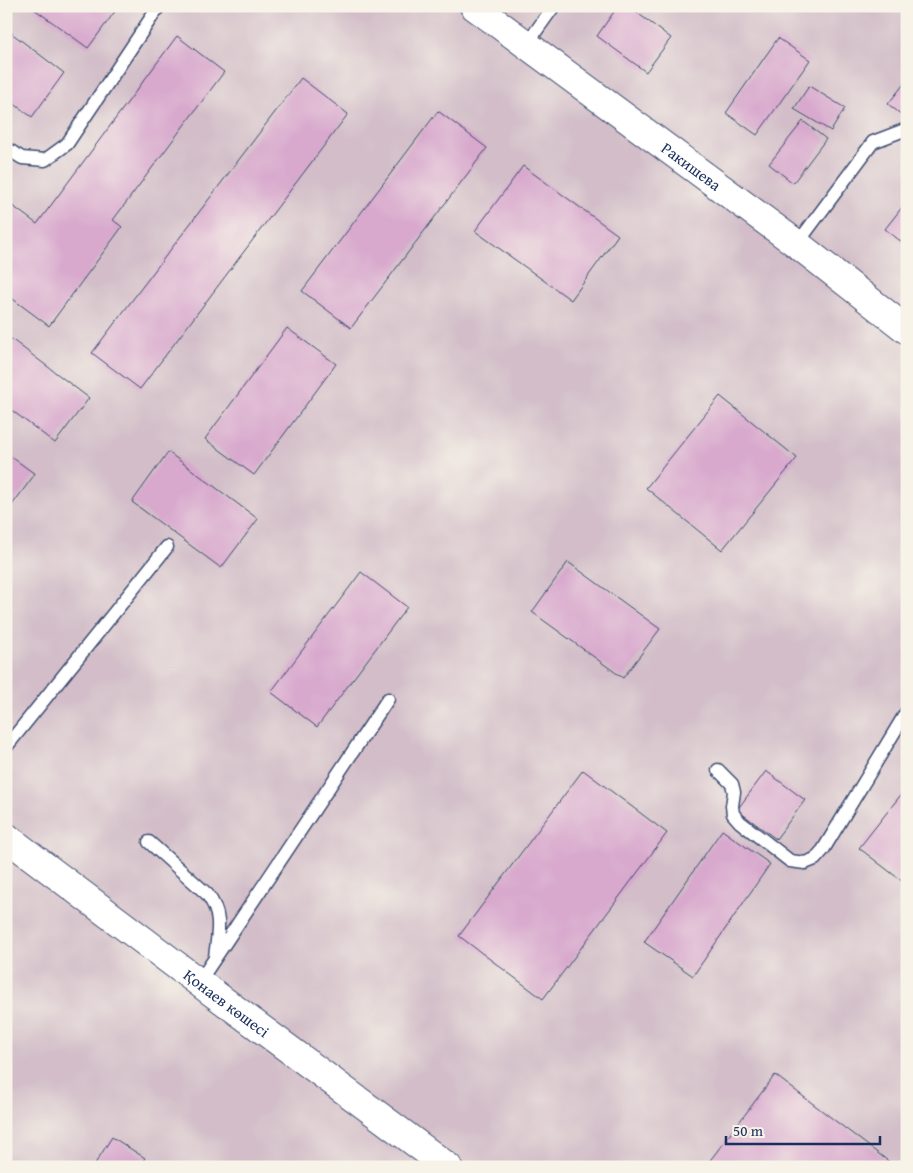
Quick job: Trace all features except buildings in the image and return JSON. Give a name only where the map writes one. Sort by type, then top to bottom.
[{"type":"street","name":"Ракишева","points":[[474,6],[797,244],[907,330]]},
{"type":"street","name":"Қонаев көшесі","points":[[6,837],[448,1167]]},
{"type":"lane","points":[[6,148],[22,158],[45,160],[67,144],[159,6]]},
{"type":"lane","points":[[526,44],[554,6]]},
{"type":"lane","points":[[797,244],[873,142],[907,129]]},
{"type":"lane","points":[[6,747],[166,547]]},
{"type":"lane","points":[[199,982],[388,698]]},
{"type":"lane","points":[[718,770],[732,784],[734,792],[733,814],[740,822],[790,861],[805,863],[815,859],[823,850],[907,711]]},
{"type":"lane","points":[[149,842],[207,894],[214,903],[219,924],[214,959]]},
{"type":"shaded area","points":[[6,6],[907,6],[907,1167],[6,1167]]}]
